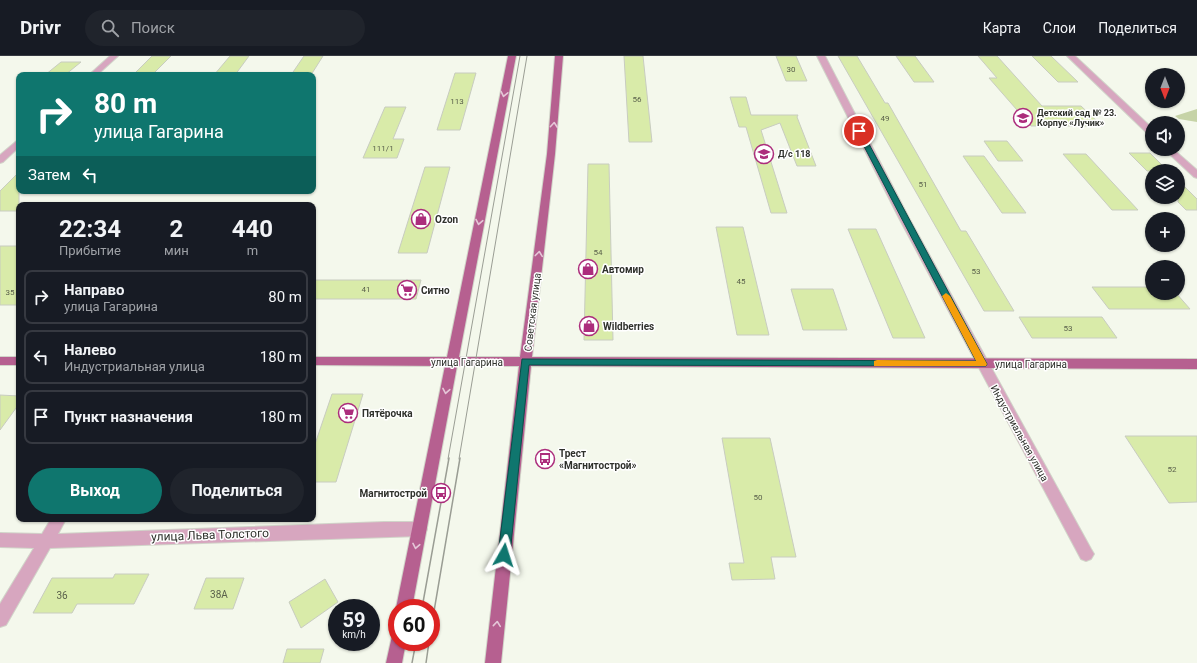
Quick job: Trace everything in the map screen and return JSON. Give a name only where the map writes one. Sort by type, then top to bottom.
[{"type":"main road","points":[[406,599],[512,56]]},
{"type":"main road","name":"Советская улица","points":[[493,663],[525,362],[552,154],[559,56]]},
{"type":"main road","points":[[0,362],[16,361]]},
{"type":"main road","name":"улица Гагарина","points":[[316,361],[1197,364]]},
{"type":"main road","points":[[394,663],[396,651]]},
{"type":"street","points":[[96,72],[114,56]]},
{"type":"street","name":"Индустриальная улица","points":[[820,56],[904,218],[1086,554]]},
{"type":"street","points":[[1071,56],[1145,127]]},
{"type":"street","points":[[0,160],[16,145]]},
{"type":"street","points":[[1176,156],[1197,175]]},
{"type":"street","points":[[0,619],[57,522]]},
{"type":"street","name":"улица Льва Толстого","points":[[0,540],[47,541],[420,529]]},
{"type":"green space","points":[[1197,109],[1197,122],[1185,120],[1185,116],[1175,116]]},
{"type":"building","points":[[152,56],[171,56],[155,72],[136,72]]},
{"type":"building","points":[[230,56],[249,56],[237,72],[217,72]]},
{"type":"building","points":[[304,56],[323,56],[313,72],[293,72]]},
{"type":"building","points":[[624,56],[643,56],[652,142],[629,142]]},
{"type":"building","points":[[776,56],[796,56],[807,81],[786,81]]},
{"type":"building","points":[[838,56],[857,56],[885,103],[888,103],[961,231],[966,231],[1014,311],[984,311]]},
{"type":"building","points":[[896,56],[915,56],[934,82],[914,82]]},
{"type":"building","points":[[978,56],[997,56],[1042,106],[1081,106],[1102,126],[1031,126],[989,78],[997,78]]},
{"type":"building","points":[[1032,56],[1051,56],[1078,82],[1058,82]]},
{"type":"building","points":[[61,62],[81,62],[69,72],[49,72]]},
{"type":"building","points":[[455,73],[476,73],[460,130],[437,130]]},
{"type":"building","points":[[730,97],[746,97],[751,115],[798,115],[797,117],[816,166],[797,166],[780,123],[761,130],[787,213],[771,213],[746,127],[739,127]]},
{"type":"building","points":[[385,107],[406,107],[393,139],[404,139],[397,158],[363,158]]},
{"type":"building","points":[[984,141],[1007,141],[1023,161],[998,161]]},
{"type":"building","points":[[1129,153],[1145,153],[1145,156],[1153,156],[1161,164],[1145,164],[1145,169]]},
{"type":"building","points":[[1063,154],[1086,154],[1138,210],[1112,210]]},
{"type":"building","points":[[963,156],[984,156],[1026,213],[1002,213]]},
{"type":"building","points":[[588,164],[609,164],[613,340],[584,340]]},
{"type":"building","points":[[425,167],[450,167],[427,253],[398,253]]},
{"type":"building","points":[[16,175],[16,194],[19,194],[19,202],[16,202],[16,211],[0,211],[0,191]]},
{"type":"building","points":[[1185,187],[1197,199],[1197,210],[1186,210],[1180,204],[1185,204]]},
{"type":"building","points":[[716,227],[743,227],[769,335],[737,335]]},
{"type":"building","points":[[848,229],[876,229],[925,338],[893,338]]},
{"type":"building","points":[[0,246],[16,246],[16,305],[0,305]]},
{"type":"building","points":[[316,280],[421,280],[416,299],[316,299]]},
{"type":"building","points":[[1092,287],[1145,287],[1145,300],[1182,300],[1190,309],[1109,309]]},
{"type":"building","points":[[791,289],[833,289],[847,330],[803,330]]},
{"type":"building","points":[[1019,317],[1102,317],[1117,338],[1032,338]]},
{"type":"building","points":[[332,394],[363,394],[336,482],[316,482],[316,441]]},
{"type":"building","points":[[0,395],[16,396],[16,408],[0,430]]},
{"type":"building","points":[[1125,436],[1197,436],[1197,502],[1169,503]]},
{"type":"building","points":[[722,438],[770,438],[796,557],[771,557],[775,579],[732,580],[729,563],[744,563]]},
{"type":"building","points":[[115,574],[149,574],[134,604],[77,604],[72,613],[33,613],[52,578],[113,578]]},
{"type":"building","points":[[206,578],[244,578],[233,609],[194,609]]},
{"type":"building","points":[[325,579],[336,599],[328,599],[328,609],[301,628],[289,602]]},
{"type":"building","points":[[287,649],[324,649],[320,663],[283,663]]},
{"type":"tram line","points":[[448,459],[520,56]]},
{"type":"tram line","points":[[459,459],[527,56]]},
{"type":"tram line","points":[[424,599],[449,458]]},
{"type":"tram line","points":[[436,599],[460,458]]},
{"type":"tram line","points":[[412,663],[414,651]]},
{"type":"tram line","points":[[426,663],[428,651]]},
{"type":"slow traffic","points":[[877,364],[982,364],[946,296]]},
{"type":"place","name":"Детский сад № 23. Корпус «Лучик»","points":[[1023,118]]},
{"type":"place","name":"Д/с 118","points":[[764,154]]},
{"type":"place","name":"Ozon","points":[[421,219]]},
{"type":"place","name":"Автомир","points":[[588,269]]},
{"type":"place","name":"Ситно","points":[[407,290]]},
{"type":"place","name":"Wildberries","points":[[589,326]]},
{"type":"place","name":"Пятёрочка","points":[[348,413]]},
{"type":"place","name":"Трест «Магнитострой»","points":[[545,459]]},
{"type":"place","name":"Магнитострой","points":[[441,493]]},
{"type":"route","points":[[504,555],[525,362],[982,364],[859,131]]}]
